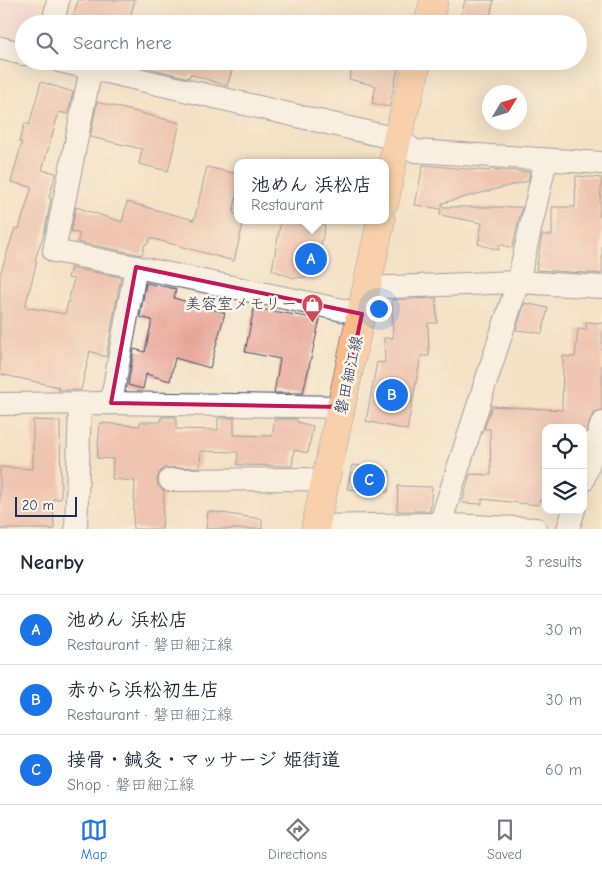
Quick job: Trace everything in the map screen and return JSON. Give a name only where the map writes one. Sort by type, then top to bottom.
[{"type":"main road","points":[[430,15],[434,0]]},
{"type":"main road","points":[[389,180],[397,139],[416,70]]},
{"type":"main road","name":"磐田細江線","points":[[315,527],[380,224]]},
{"type":"street","points":[[54,15],[58,0]]},
{"type":"street","points":[[0,48],[15,52]]},
{"type":"street","points":[[91,70],[54,251],[362,314]]},
{"type":"street","points":[[100,70],[397,139],[415,151],[602,163]]},
{"type":"street","points":[[434,526],[518,282],[546,160]]},
{"type":"street","points":[[111,403],[136,267]]},
{"type":"street","points":[[367,288],[518,282],[602,287]]},
{"type":"street","points":[[0,404],[111,403],[342,407]]},
{"type":"street","points":[[76,529],[80,404]]},
{"type":"street","points":[[587,469],[602,423]]},
{"type":"street","points":[[170,480],[305,479],[325,484]]},
{"type":"street","points":[[568,529],[573,514]]},
{"type":"street","points":[[315,527],[434,526],[536,529]]},
{"type":"highlighted area","points":[[136,267],[362,314],[342,407],[111,403]]},
{"type":"shaded area","points":[[0,0],[38,0],[34,15],[15,15],[15,53],[0,49]]},
{"type":"building","points":[[78,0],[135,0],[131,15],[74,15]]},
{"type":"building","points":[[465,0],[494,0],[490,15],[461,15]]},
{"type":"building","points":[[157,70],[232,70],[227,86],[190,74],[189,78]]},
{"type":"building","points":[[352,70],[398,70],[389,107],[372,103],[376,86],[349,79]]},
{"type":"building","points":[[41,82],[73,92],[68,114],[59,112],[42,170],[56,173],[49,198],[51,199],[45,230],[35,260],[37,261],[25,307],[65,314],[74,279],[68,278],[71,268],[121,277],[106,357],[90,351],[81,390],[58,390],[59,387],[0,374],[0,275],[15,228],[19,229],[32,187],[11,182],[22,142],[19,142],[25,123],[29,125]]},
{"type":"building","points":[[97,102],[180,123],[168,171],[139,164],[142,149],[90,137]]},
{"type":"building","points":[[423,165],[489,171],[490,169],[530,172],[528,181],[442,203],[442,207],[522,207],[512,248],[499,244],[499,250],[478,244],[482,223],[440,215],[441,209],[415,205]]},
{"type":"building","points":[[207,167],[234,173],[234,224],[243,224],[234,261],[150,238],[148,244],[145,244],[142,255],[77,242],[80,234],[71,231],[76,207],[122,222],[127,202],[194,220]]},
{"type":"building","points":[[576,176],[602,178],[599,216],[602,217],[602,274],[536,270],[542,235],[552,235],[552,207],[575,207]]},
{"type":"building","points":[[280,224],[322,224],[325,226],[315,272],[308,272],[307,277],[294,278],[272,270]]},
{"type":"building","points":[[146,283],[176,289],[174,298],[225,313],[210,368],[175,358],[170,381],[146,374],[143,389],[128,385],[134,349],[145,352],[152,320],[140,317]]},
{"type":"building","points":[[436,298],[437,323],[428,323],[429,356],[421,356],[407,430],[366,421],[377,362],[385,363],[384,338],[393,338],[392,300]]},
{"type":"building","points":[[525,303],[548,308],[542,333],[516,330]]},
{"type":"building","points":[[254,308],[320,319],[303,393],[274,393],[280,359],[245,352]]},
{"type":"building","points":[[586,322],[602,323],[602,410],[593,414],[587,429],[587,424],[542,424],[542,500],[539,500],[539,505],[482,499],[482,504],[462,503],[470,474],[491,475],[490,429],[484,429],[492,406],[562,410],[563,356],[575,357],[578,329],[586,330]]},
{"type":"building","points":[[161,417],[176,417],[176,429],[218,430],[218,418],[234,418],[234,435],[272,436],[275,419],[297,419],[297,422],[313,426],[308,453],[294,450],[292,466],[237,465],[238,452],[201,451],[200,467],[164,468],[159,473],[157,480],[158,486],[164,491],[162,529],[133,529],[135,481],[112,479],[113,459],[97,458],[100,423],[140,426],[140,422],[161,422]]},
{"type":"building","points":[[33,420],[60,421],[61,499],[53,499],[54,529],[0,529],[0,467],[33,469]]},
{"type":"building","points":[[352,465],[390,471],[388,492],[347,489]]},
{"type":"building","points":[[398,486],[432,487],[430,511],[397,511]]},
{"type":"building","points":[[208,511],[262,519],[262,529],[206,529]]},
{"type":"place","name":"池めん 浜松店","points":[[311,259]]},
{"type":"place","name":"美容室メモリー","points":[[313,323]]},
{"type":"place","name":"赤から浜松初生店","points":[[392,395]]},
{"type":"place","name":"接骨・鍼灸・マッサージ 姫街道","points":[[369,480]]}]
